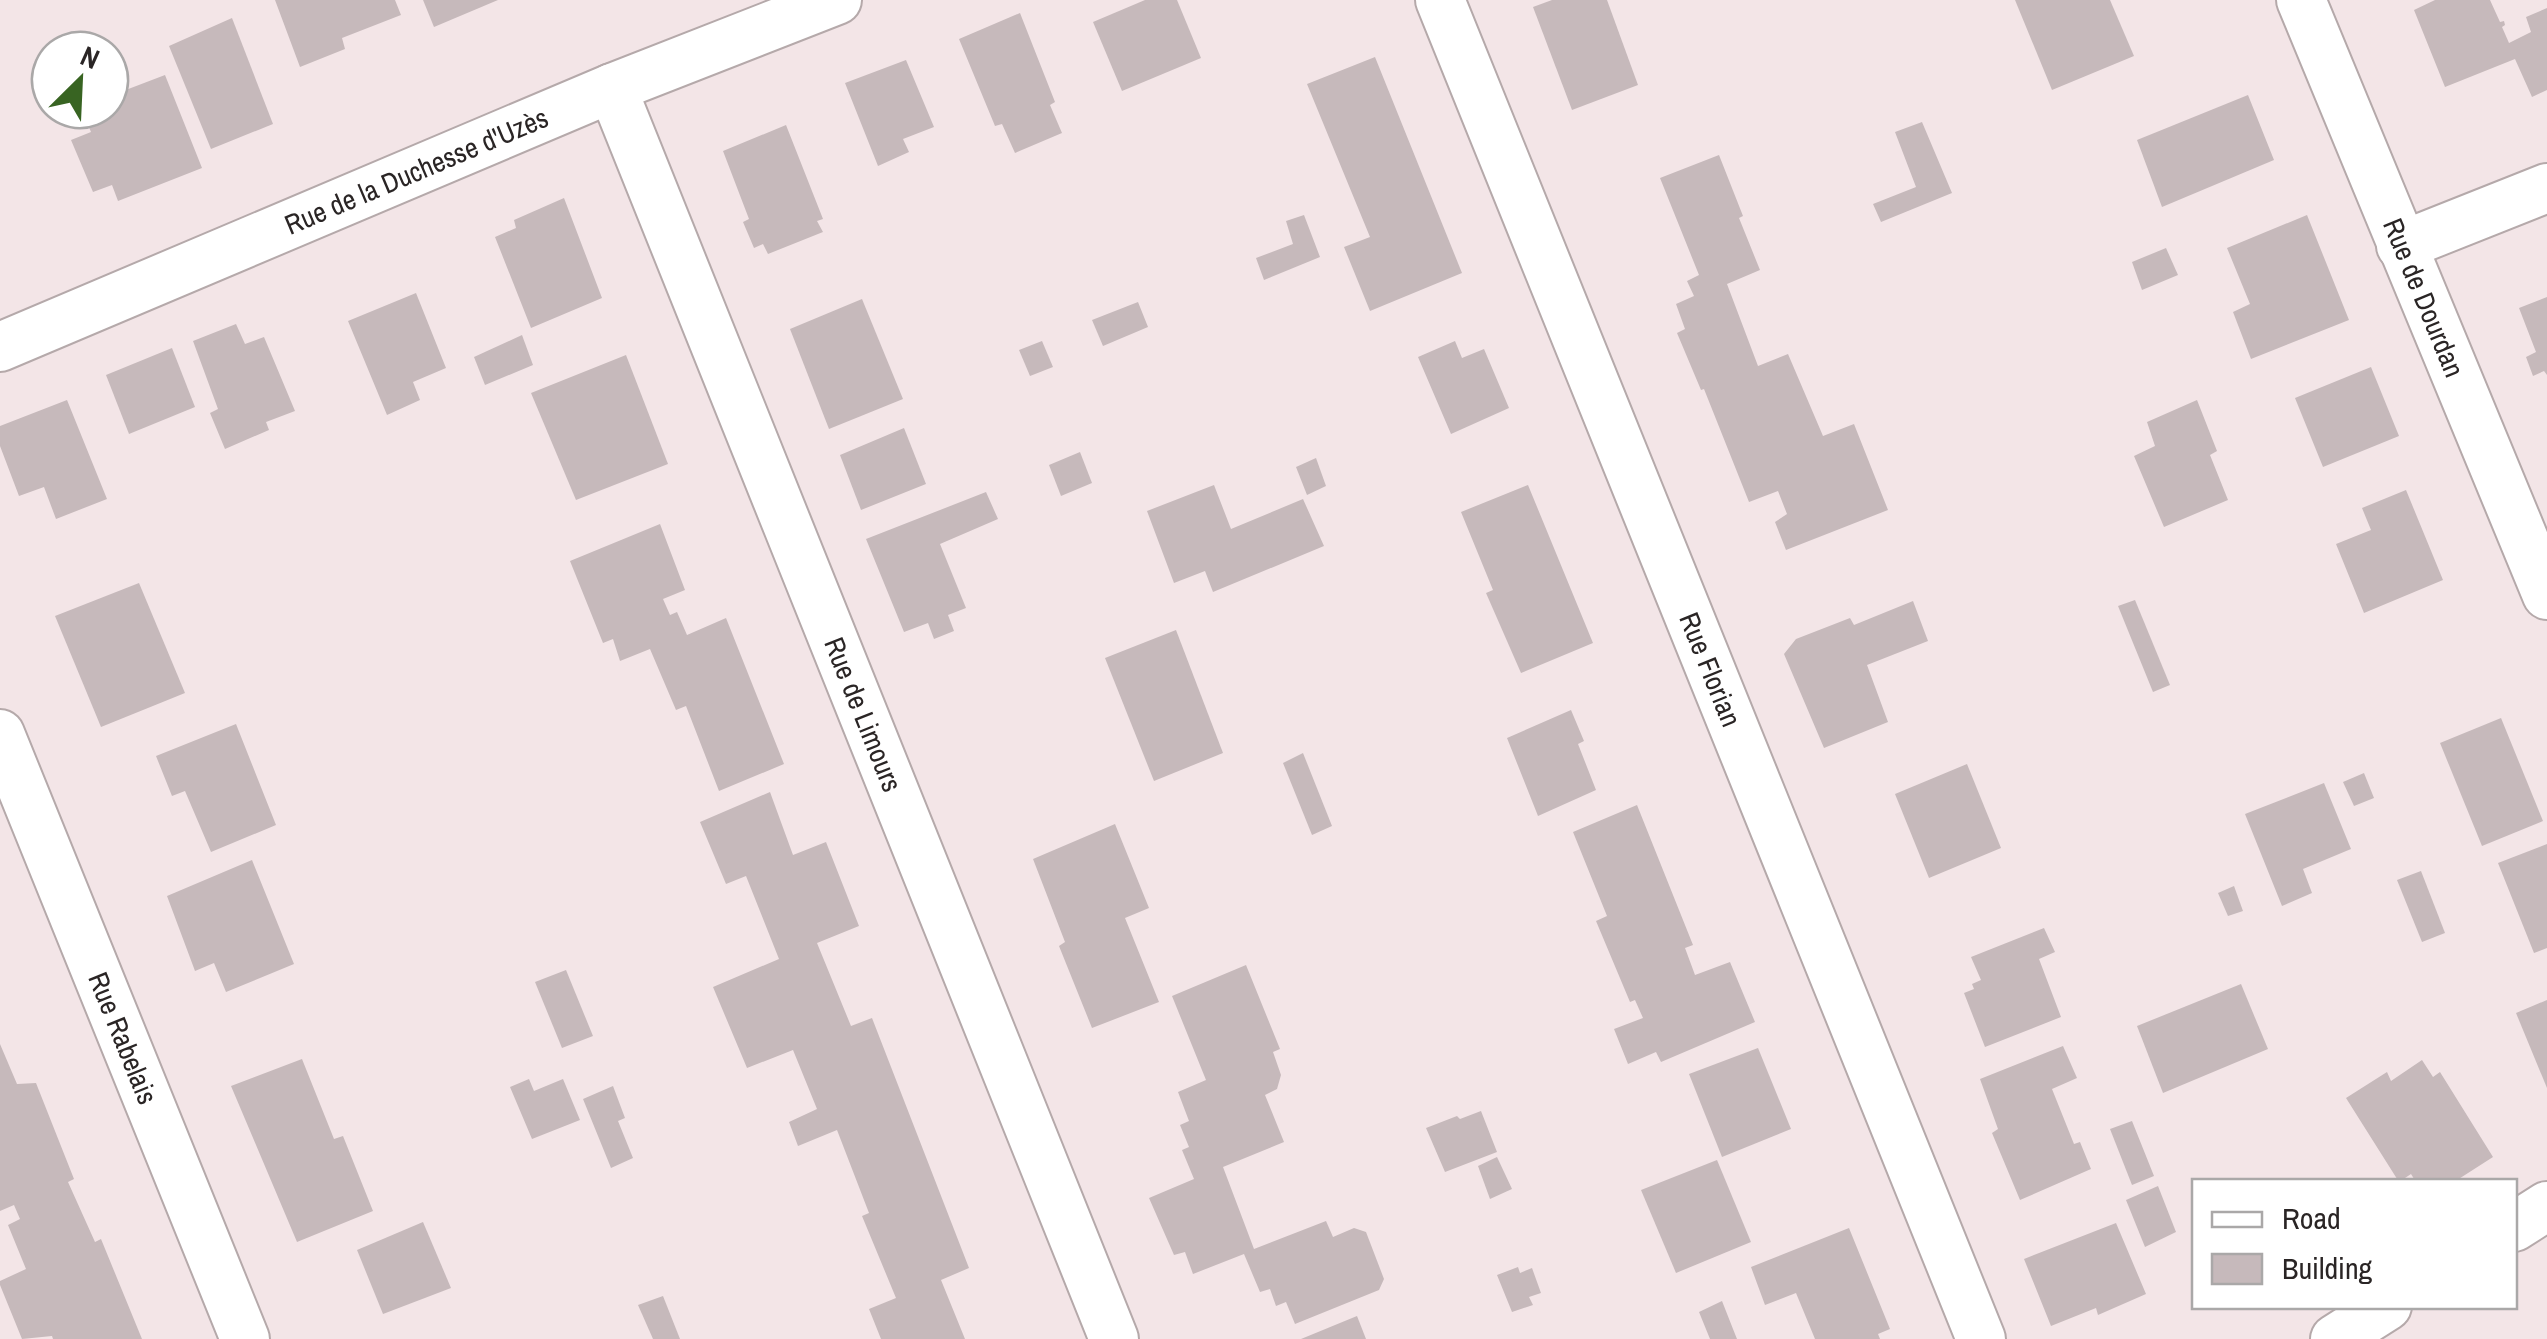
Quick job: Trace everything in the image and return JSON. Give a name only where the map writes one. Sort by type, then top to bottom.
[{"type":"street","name":"Rue de la Duchesse d'Uzès","points":[[0,347],[612,88],[837,0]]},
{"type":"street","name":"Rue Florian","points":[[1440,0],[1981,1339]]},
{"type":"street","name":"Rue de Dourdan","points":[[2300,0],[2547,595]]},
{"type":"street","name":"Rue de Limours","points":[[612,88],[1114,1339]]},
{"type":"street","points":[[2401,246],[2547,188]]},
{"type":"street","name":"Rue Rabelais","points":[[0,734],[245,1339]]},
{"type":"street","points":[[2517,1224],[2547,1206]]},
{"type":"street","points":[[2334,1339],[2381,1309]]},
{"type":"building","points":[[275,0],[395,0],[401,15],[342,38],[345,49],[300,67]]},
{"type":"building","points":[[423,0],[498,0],[434,27]]},
{"type":"building","points":[[1145,0],[1177,0],[1201,58],[1122,91],[1093,22]]},
{"type":"building","points":[[1552,0],[1607,0],[1638,85],[1572,110],[1533,7]]},
{"type":"building","points":[[2015,0],[2110,0],[2134,56],[2052,90]]},
{"type":"building","points":[[2435,0],[2490,0],[2500,22],[2504,21],[2502,27],[2509,43],[2531,32],[2526,17],[2547,8],[2547,90],[2532,97],[2515,59],[2445,87],[2414,10]]},
{"type":"building","points":[[1020,13],[1055,102],[1050,105],[1062,133],[1015,153],[1002,124],[995,126],[959,39]]},
{"type":"building","points":[[232,18],[273,124],[211,149],[169,46]]},
{"type":"building","points":[[1375,57],[1462,273],[1370,311],[1344,247],[1370,237],[1307,84]]},
{"type":"building","points":[[906,60],[934,127],[903,139],[909,152],[878,166],[845,83]]},
{"type":"building","points":[[165,75],[202,168],[118,201],[112,185],[93,192],[71,140],[90,130],[130,130],[130,88]]},
{"type":"building","points":[[2248,95],[2274,160],[2162,207],[2137,140]]},
{"type":"building","points":[[1922,122],[1952,193],[1881,222],[1873,204],[1916,187],[1895,132]]},
{"type":"building","points":[[786,125],[823,219],[817,221],[823,232],[768,254],[763,244],[754,248],[743,222],[749,219],[723,151]]},
{"type":"building","points":[[1719,155],[1760,270],[1727,284],[1758,366],[1788,354],[1823,436],[1854,424],[1888,510],[1786,550],[1775,522],[1787,514],[1778,491],[1749,502],[1677,333],[1685,329],[1676,304],[1694,296],[1687,281],[1699,275],[1660,178]]},
{"type":"building","points":[[564,198],[602,298],[531,328],[495,237],[516,228],[514,220]]},
{"type":"building","points":[[1304,215],[1320,257],[1264,280],[1256,258],[1293,244],[1286,221]]},
{"type":"building","points":[[2307,215],[2349,320],[2251,359],[2233,312],[2250,304],[2227,248]]},
{"type":"building","points":[[2166,248],[2178,275],[2142,290],[2132,262]]},
{"type":"building","points":[[416,293],[446,368],[413,382],[420,400],[387,415],[348,321]]},
{"type":"building","points":[[2547,297],[2547,375],[2544,371],[2533,376],[2526,357],[2536,352],[2519,308]]},
{"type":"building","points":[[862,299],[903,399],[829,429],[790,329]]},
{"type":"building","points":[[1138,302],[1148,327],[1103,346],[1092,320]]},
{"type":"building","points":[[236,324],[245,344],[264,337],[295,411],[266,422],[269,430],[225,449],[210,413],[218,409],[193,341]]},
{"type":"building","points":[[522,335],[533,365],[485,385],[474,357]]},
{"type":"building","points":[[1042,341],[1053,367],[1030,376],[1019,350]]},
{"type":"building","points":[[1455,341],[1462,358],[1484,349],[1509,408],[1451,434],[1418,357]]},
{"type":"building","points":[[172,348],[195,407],[129,434],[106,375]]},
{"type":"building","points":[[626,355],[668,464],[576,500],[531,393]]},
{"type":"building","points":[[2371,367],[2399,436],[2323,467],[2295,398]]},
{"type":"building","points":[[67,400],[107,499],[56,519],[44,487],[19,496],[0,446],[0,426]]},
{"type":"building","points":[[2197,400],[2217,451],[2210,455],[2228,500],[2164,527],[2134,456],[2155,446],[2147,422]]},
{"type":"building","points":[[904,428],[926,484],[861,510],[840,455]]},
{"type":"building","points":[[1080,452],[1092,483],[1061,496],[1049,465]]},
{"type":"building","points":[[1316,458],[1326,486],[1307,495],[1296,467]]},
{"type":"building","points":[[1214,485],[1231,529],[1303,499],[1324,546],[1213,592],[1205,571],[1174,583],[1147,511]]},
{"type":"building","points":[[1528,485],[1593,643],[1521,673],[1486,593],[1493,590],[1461,512]]},
{"type":"building","points":[[2406,490],[2443,580],[2364,613],[2336,544],[2371,530],[2362,508]]},
{"type":"building","points":[[986,492],[998,519],[940,544],[966,608],[948,615],[954,631],[934,639],[928,623],[904,632],[866,539]]},
{"type":"building","points":[[660,524],[685,590],[663,599],[670,615],[677,612],[687,635],[726,618],[784,764],[719,791],[686,706],[676,710],[650,649],[620,661],[613,639],[603,643],[570,561]]},
{"type":"building","points":[[139,583],[185,693],[101,727],[55,616]]},
{"type":"building","points":[[2135,600],[2170,685],[2153,692],[2118,606]]},
{"type":"building","points":[[1913,601],[1928,641],[1867,665],[1888,722],[1824,748],[1784,654],[1796,639],[1850,618],[1854,625]]},
{"type":"building","points":[[1176,630],[1223,753],[1154,781],[1105,658]]},
{"type":"building","points":[[1571,710],[1584,741],[1578,744],[1596,790],[1538,816],[1507,738]]},
{"type":"building","points":[[2501,718],[2543,821],[2482,846],[2440,743]]},
{"type":"building","points":[[236,724],[276,825],[211,852],[185,791],[172,796],[156,756]]},
{"type":"building","points":[[1303,753],[1332,826],[1312,835],[1283,763]]},
{"type":"building","points":[[1967,764],[2001,848],[1929,878],[1895,794]]},
{"type":"building","points":[[2364,773],[2374,798],[2354,806],[2343,782]]},
{"type":"building","points":[[2324,783],[2351,849],[2303,869],[2312,893],[2282,906],[2245,814]]},
{"type":"building","points":[[770,792],[793,855],[826,842],[859,926],[817,943],[851,1026],[872,1018],[969,1268],[941,1280],[965,1339],[881,1339],[869,1309],[896,1298],[862,1216],[869,1213],[837,1130],[798,1146],[789,1122],[817,1109],[793,1050],[747,1068],[713,987],[779,959],[746,876],[726,884],[700,822]]},
{"type":"building","points":[[1637,805],[1693,945],[1685,948],[1695,975],[1730,962],[1755,1022],[1661,1062],[1656,1052],[1628,1064],[1614,1029],[1643,1018],[1635,1000],[1630,1002],[1596,921],[1607,916],[1573,832]]},
{"type":"building","points":[[1115,824],[1149,908],[1125,918],[1159,1002],[1092,1028],[1059,946],[1065,942],[1033,859]]},
{"type":"building","points":[[2547,844],[2547,948],[2534,953],[2498,863]]},
{"type":"building","points":[[252,860],[294,964],[226,992],[214,963],[195,971],[167,896]]},
{"type":"building","points":[[2421,871],[2445,933],[2422,942],[2397,880]]},
{"type":"building","points":[[2234,886],[2243,911],[2228,916],[2218,893]]},
{"type":"building","points":[[2044,928],[2055,952],[2039,959],[2061,1017],[1985,1047],[1964,993],[1981,980],[1971,957]]},
{"type":"building","points":[[1246,965],[1280,1049],[1273,1052],[1281,1075],[1277,1089],[1265,1095],[1284,1142],[1223,1167],[1254,1249],[1326,1221],[1333,1237],[1354,1228],[1366,1232],[1384,1279],[1379,1290],[1295,1324],[1286,1302],[1276,1306],[1270,1289],[1260,1292],[1244,1254],[1193,1274],[1185,1252],[1174,1255],[1149,1198],[1194,1179],[1182,1150],[1189,1147],[1180,1125],[1189,1121],[1178,1092],[1206,1080],[1172,996]]},
{"type":"building","points":[[566,970],[593,1036],[562,1048],[535,982]]},
{"type":"building","points":[[2241,984],[2268,1049],[2163,1093],[2137,1026]]},
{"type":"building","points":[[2547,1000],[2547,1088],[2516,1013]]},
{"type":"building","points":[[0,1044],[17,1084],[36,1083],[74,1179],[68,1182],[95,1242],[101,1239],[142,1339],[22,1339],[0,1285],[0,1281],[26,1269],[8,1225],[20,1219],[14,1205],[0,1211]]},
{"type":"building","points":[[2063,1046],[2077,1078],[2052,1089],[2074,1144],[2080,1142],[2091,1169],[2020,1200],[1992,1133],[1998,1129],[1980,1079]]},
{"type":"building","points":[[1758,1048],[1791,1129],[1722,1157],[1689,1074]]},
{"type":"building","points":[[302,1059],[334,1139],[343,1136],[373,1211],[297,1242],[231,1086]]},
{"type":"building","points":[[2422,1060],[2433,1077],[2440,1072],[2493,1157],[2459,1179],[2414,1179],[2411,1174],[2397,1179],[2346,1098],[2387,1072],[2391,1081]]},
{"type":"building","points":[[529,1079],[534,1091],[563,1079],[580,1120],[532,1139],[510,1087]]},
{"type":"building","points":[[613,1086],[625,1118],[618,1121],[633,1158],[611,1168],[583,1099]]},
{"type":"building","points":[[1481,1111],[1497,1152],[1445,1172],[1426,1128]]},
{"type":"building","points":[[2132,1121],[2154,1176],[2132,1185],[2110,1129]]},
{"type":"building","points":[[1497,1157],[1512,1189],[1490,1199],[1478,1166]]},
{"type":"building","points":[[1717,1160],[1751,1242],[1676,1273],[1641,1190]]},
{"type":"building","points":[[2158,1186],[2176,1232],[2145,1247],[2126,1200]]},
{"type":"building","points":[[423,1222],[451,1288],[383,1314],[357,1250]]},
{"type":"building","points":[[2116,1223],[2146,1294],[2098,1315],[2096,1308],[2051,1326],[2024,1259]]},
{"type":"building","points":[[1849,1228],[1890,1329],[1878,1334],[1880,1339],[1815,1339],[1796,1293],[1765,1305],[1751,1267]]},
{"type":"building","points":[[1518,1267],[1520,1273],[1532,1268],[1541,1293],[1529,1297],[1533,1305],[1512,1312],[1497,1275]]},
{"type":"building","points":[[663,1296],[680,1339],[653,1339],[638,1305]]},
{"type":"building","points":[[1722,1301],[1737,1339],[1710,1339],[1699,1312]]},
{"type":"building","points":[[1357,1316],[1366,1339],[1301,1339]]}]
